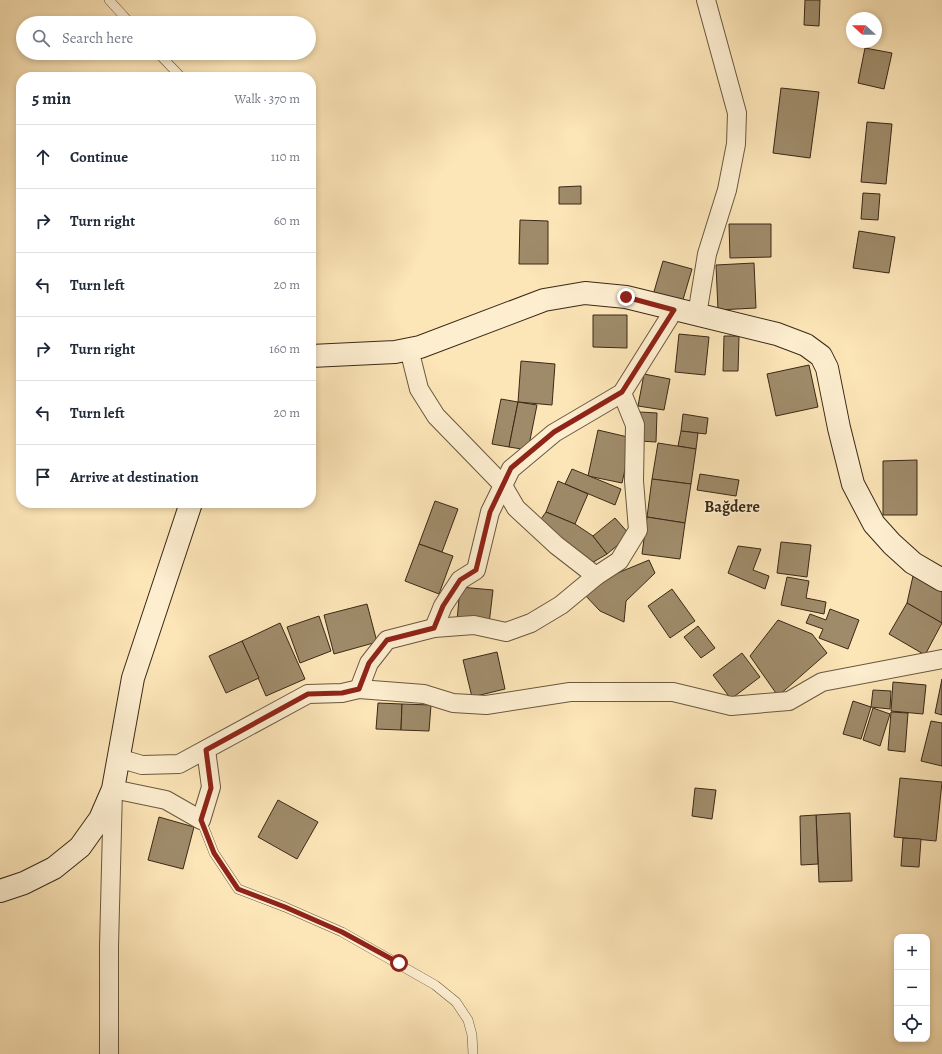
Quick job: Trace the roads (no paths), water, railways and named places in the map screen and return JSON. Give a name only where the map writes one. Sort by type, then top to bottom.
[{"type":"street","points":[[697,314],[707,254],[727,190],[736,144],[737,112],[706,0]]},
{"type":"street","points":[[316,356],[395,352],[409,349],[443,339],[544,300],[586,293],[626,297],[674,310],[742,324],[778,334],[806,346],[821,356],[831,380],[839,428],[853,484],[874,524],[892,544],[913,563],[942,580]]},
{"type":"street","points":[[434,628],[443,606],[460,580],[476,570],[490,512],[502,484],[511,468],[554,432],[622,392],[674,310]]},
{"type":"street","points":[[409,349],[419,389],[436,416],[502,484],[516,508],[556,544],[596,576]]},
{"type":"street","points":[[359,689],[369,663],[387,640],[434,628],[474,625],[506,632],[531,623],[561,605],[596,576],[620,561],[638,530],[634,481],[635,425],[622,392]]},
{"type":"street","points":[[109,1054],[109,946],[112,789],[133,678],[190,508]]},
{"type":"street","points":[[118,758],[142,765],[179,764],[308,694],[342,693],[359,689],[424,694],[454,703],[486,705],[570,692],[673,692],[732,706],[789,701],[822,682],[942,659]]},
{"type":"street","points":[[112,789],[166,800],[201,820],[211,788],[206,750]]},
{"type":"street","points":[[0,891],[24,883],[54,868],[80,847],[100,820],[112,789]]},
{"type":"lane","points":[[109,0],[124,16]]},
{"type":"lane","points":[[165,60],[176,72]]},
{"type":"lane","points":[[201,820],[214,853],[238,889],[285,907],[342,932],[435,985],[456,1002],[468,1020],[472,1035],[473,1054]]},
{"type":"district","name":"Bağdere","points":[[732,507]]}]
